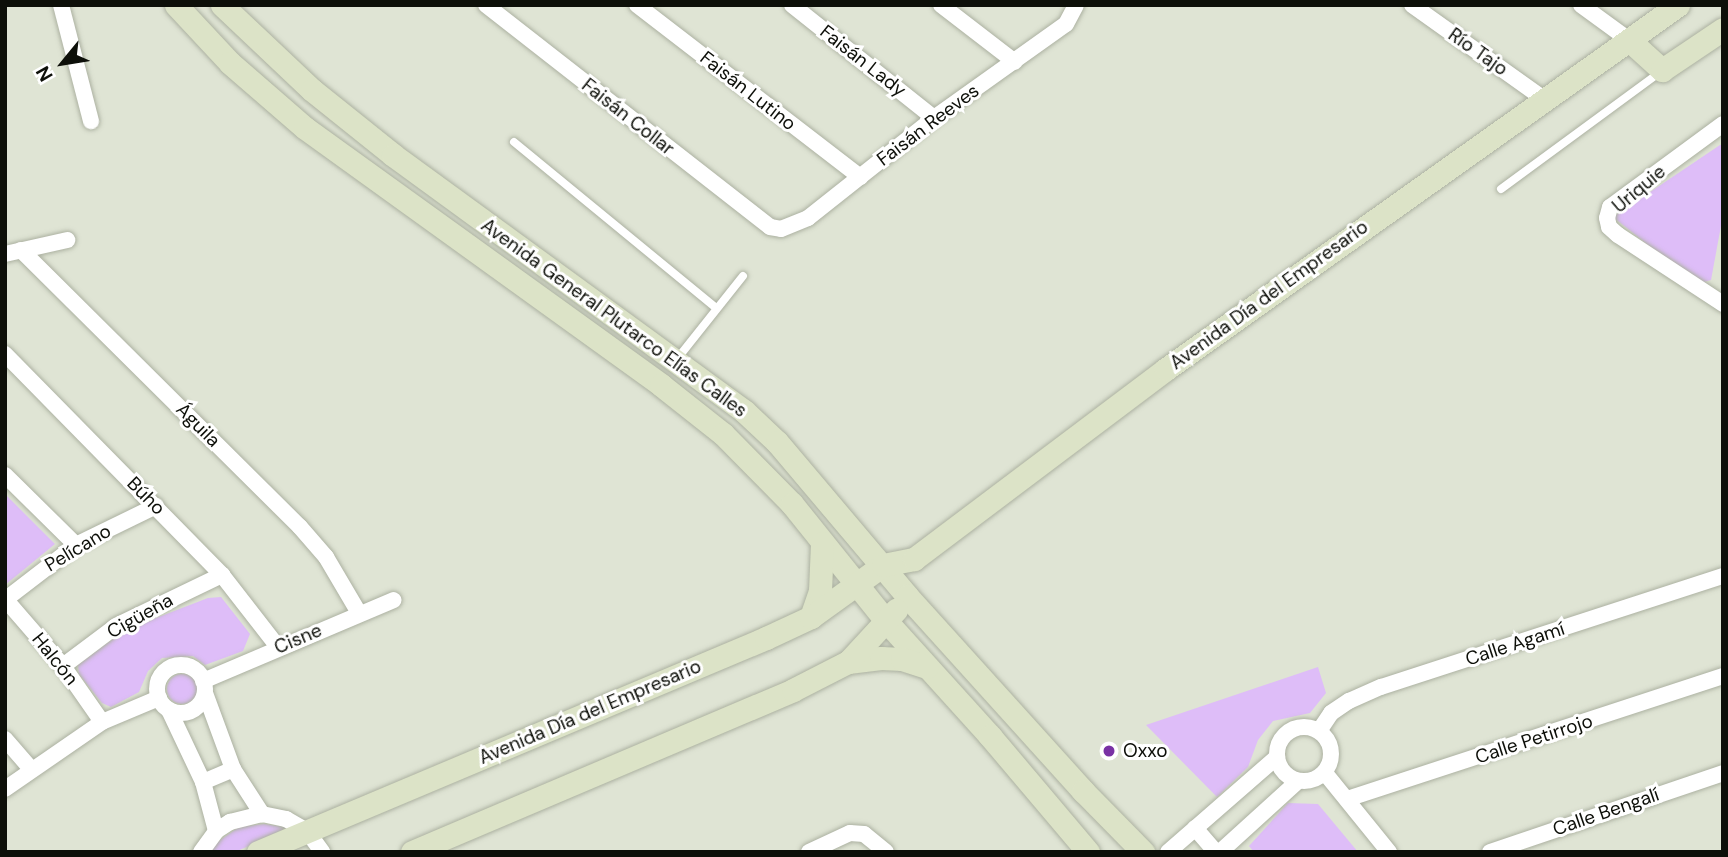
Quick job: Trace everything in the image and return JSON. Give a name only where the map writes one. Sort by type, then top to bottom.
[{"type":"street","points":[[61,5],[91,121]]},
{"type":"street","name":"Avenida General Plutarco Elías Calles","points":[[176,5],[230,64],[305,128],[661,385],[723,434],[792,504],[887,622],[1088,852]]},
{"type":"street","name":"Avenida General Plutarco Elías Calles","points":[[222,5],[312,90],[456,202],[677,359],[744,411],[777,442],[907,596],[1083,791],[1143,852]]},
{"type":"street","name":"Faisán Collar","points":[[486,5],[770,227]]},
{"type":"street","name":"Faisán Lutino","points":[[637,5],[860,177]]},
{"type":"street","name":"Faisán Lady","points":[[792,5],[934,118]]},
{"type":"street","points":[[941,5],[1015,62]]},
{"type":"street","name":"Faisán Reeves","points":[[770,227],[781,229],[796,226],[934,118],[1066,24],[1076,5]]},
{"type":"street","name":"Río Tajo","points":[[1412,5],[1544,99]]},
{"type":"street","points":[[1581,5],[1629,40],[1662,70],[1723,29]]},
{"type":"street","name":"Avenida Día del Empresario","points":[[258,852],[811,617],[883,565],[914,559],[1166,369],[1678,5]]},
{"type":"street","name":"Uriquie","points":[[1723,124],[1610,207],[1607,218],[1609,227],[1618,235],[1723,304]]},
{"type":"street","points":[[421,212],[441,211],[456,202]]},
{"type":"street","points":[[13,252],[67,240]]},
{"type":"street","name":"Águila","points":[[13,252],[300,527],[326,557],[359,613]]},
{"type":"street","name":"Búho","points":[[5,354],[222,575],[278,647]]},
{"type":"street","points":[[5,475],[76,545]]},
{"type":"street","name":"Pelícano","points":[[6,599],[76,545],[156,506]]},
{"type":"street","points":[[811,617],[820,591],[822,542]]},
{"type":"street","points":[[412,852],[793,690],[848,662],[887,622],[907,596],[914,559]]},
{"type":"street","name":"Cigüeña","points":[[63,666],[116,626],[222,575]]},
{"type":"street","name":"Calle Agamí","points":[[1319,731],[1331,713],[1381,687],[1723,576]]},
{"type":"street","name":"Halcón","points":[[6,599],[63,666],[103,722]]},
{"type":"street","name":"Cisne","points":[[204,687],[278,647],[394,600]]},
{"type":"street","points":[[848,662],[902,659],[928,667]]},
{"type":"street","points":[[216,831],[203,782],[164,704],[161,677],[173,667],[194,669],[204,687],[233,769],[262,814]]},
{"type":"street","name":"Calle Petirrojo","points":[[1347,799],[1723,676]]},
{"type":"street","points":[[164,704],[177,713],[193,710],[204,687]]},
{"type":"street","points":[[5,789],[103,722],[164,704]]},
{"type":"street","points":[[1307,727],[1319,731],[1330,743],[1332,759],[1325,773],[1313,781],[1298,781],[1284,773],[1277,757],[1285,734],[1295,728],[1307,727]]},
{"type":"street","points":[[5,739],[31,769]]},
{"type":"street","points":[[1168,852],[1277,757]]},
{"type":"street","points":[[203,782],[233,769]]},
{"type":"street","points":[[1325,773],[1389,852]]},
{"type":"street","name":"Calle Bengalí","points":[[1490,852],[1723,773]]},
{"type":"street","points":[[1195,828],[1218,852],[1298,781]]},
{"type":"street","points":[[201,852],[216,831],[246,816],[262,814],[286,819],[306,831],[322,852]]},
{"type":"street","points":[[808,852],[850,833],[864,834],[886,852]]},
{"type":"lane","points":[[1501,189],[1662,70]]},
{"type":"lane","points":[[514,142],[716,308]]},
{"type":"lane","points":[[677,359],[743,276]]},
{"type":"shaded area","points":[[1723,145],[1723,215],[1711,280],[1697,284],[1613,217]]},
{"type":"shaded area","points":[[5,494],[55,544],[5,585]]},
{"type":"shaded area","points":[[221,597],[250,634],[243,651],[205,665],[193,656],[162,658],[148,671],[139,692],[111,707],[102,703],[79,674],[78,665],[113,639],[156,618],[208,598]]},
{"type":"shaded area","points":[[1318,667],[1326,693],[1310,713],[1273,721],[1258,740],[1248,767],[1217,797],[1146,725]]},
{"type":"shaded area","points":[[182,674],[193,678],[197,689],[193,700],[182,704],[171,700],[167,689],[171,678]]},
{"type":"shaded area","points":[[1288,803],[1318,804],[1358,852],[1254,852],[1249,846]]},
{"type":"shaded area","points":[[264,824],[290,828],[235,852],[211,852],[216,843],[239,827]]},
{"type":"place","name":"Oxxo","points":[[1109,751]]}]
